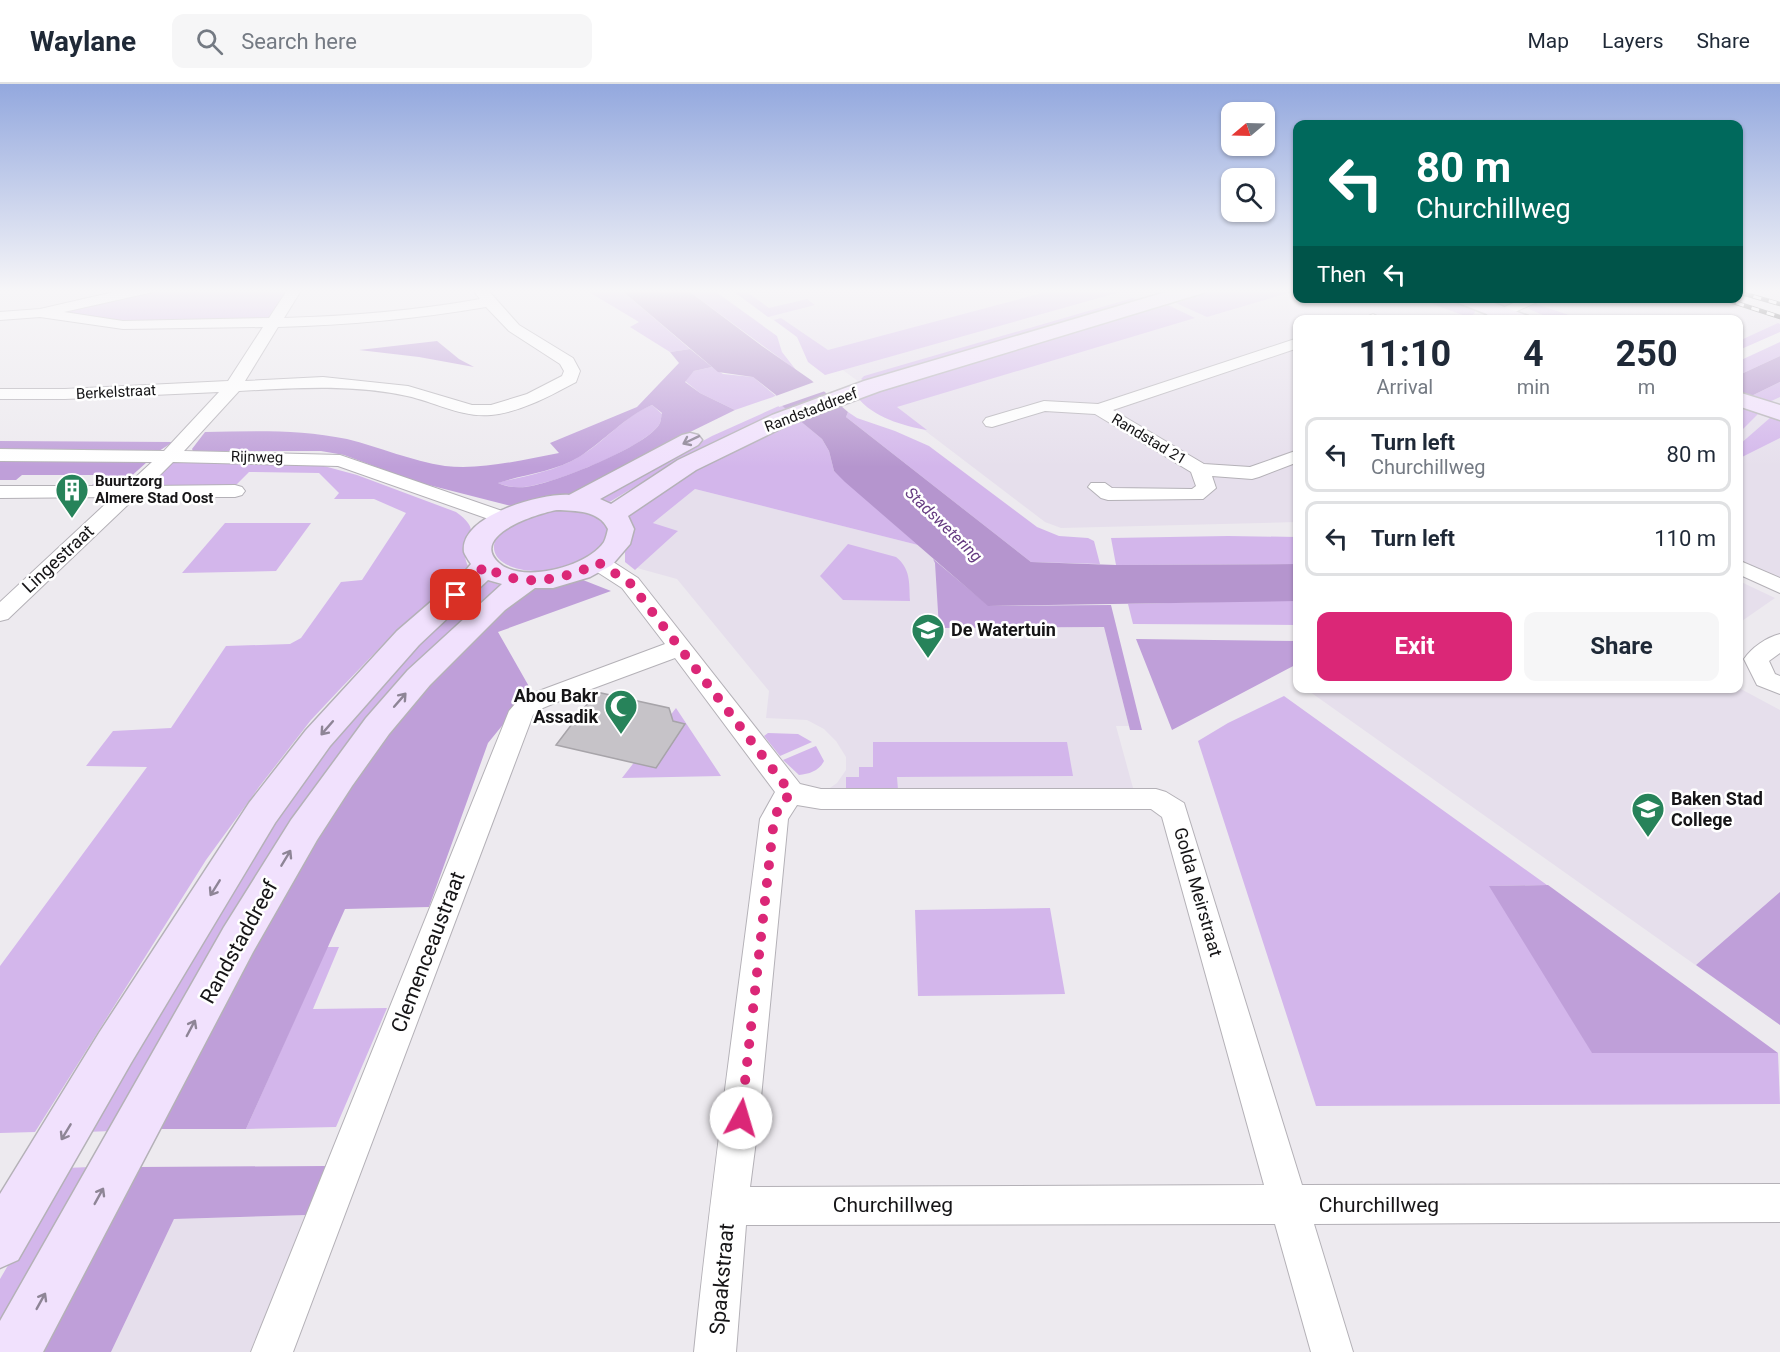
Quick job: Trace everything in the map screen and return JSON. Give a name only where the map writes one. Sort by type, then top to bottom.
[{"type":"main road","name":"Randstaddreef","points":[[613,514],[772,413],[852,374],[949,348]]},
{"type":"main road","name":"Randstaddreef","points":[[576,502],[687,441],[772,413],[872,387],[988,348]]},
{"type":"main road","points":[[1743,392],[1780,405]]},
{"type":"main road","points":[[1743,400],[1780,413]]},
{"type":"main road","points":[[576,502],[591,504],[613,514],[621,525],[621,538],[614,551],[599,563],[578,573],[554,579],[529,580],[503,576],[485,566],[478,554],[480,541],[489,529],[504,518],[539,505],[576,502]]},
{"type":"main road","points":[[0,1242],[121,1038],[262,813],[318,738],[408,638],[472,581],[485,566]]},
{"type":"main road","name":"Randstaddreef","points":[[13,1352],[250,918],[323,798],[388,714],[440,655],[510,589],[529,580]]},
{"type":"street","name":"Lingestraat","points":[[0,614],[169,456],[233,387],[258,348]]},
{"type":"street","name":"Berkelstraat","points":[[0,394],[65,394],[323,382],[426,395],[471,410],[492,410],[533,398],[570,379],[572,371],[567,361],[546,348]]},
{"type":"street","name":"Randstad 21","points":[[992,422],[1044,406],[1099,409],[1282,348]]},
{"type":"street","name":"Randstad 21","points":[[1099,409],[1200,470],[1252,473],[1293,457]]},
{"type":"street","name":"Rijnweg","points":[[0,455],[169,456],[340,461],[504,518]]},
{"type":"street","name":"Randstad 21","points":[[1098,487],[1108,494],[1196,495],[1206,488],[1200,470]]},
{"type":"street","points":[[0,492],[235,491]]},
{"type":"street","points":[[599,563],[630,583],[791,793],[780,805],[774,819],[741,1118],[728,1206]]},
{"type":"street","points":[[1743,568],[1780,586]]},
{"type":"street","points":[[1780,641],[1756,660],[1766,679],[1780,686]]},
{"type":"street","name":"Clemenceaustraat","points":[[272,1352],[522,711],[530,704],[548,696],[680,647]]},
{"type":"street","name":"Golda Meirstraat","points":[[791,793],[821,799],[1156,799],[1174,812],[1332,1352]]},
{"type":"street","name":"Churchillweg","points":[[728,1206],[1780,1203]]},
{"type":"street","name":"Spaakstraat","points":[[715,1352],[728,1206]]},
{"type":"shaded area","points":[[446,348],[474,367],[419,357],[359,350]]},
{"type":"shaded area","points":[[664,348],[690,349],[670,352]]},
{"type":"shaded area","points":[[766,348],[781,348],[796,370]]},
{"type":"shaded area","points":[[802,348],[828,350],[920,348],[825,375],[808,362]]},
{"type":"shaded area","points":[[812,348],[1293,348],[1293,522],[1061,528],[1045,522]]},
{"type":"shaded area","points":[[960,348],[984,348],[866,382],[861,379],[864,376]]},
{"type":"shaded area","points":[[1014,348],[1094,348],[897,407],[927,430],[889,420],[871,410],[857,397]]},
{"type":"shaded area","points":[[1767,348],[1780,348],[1780,356],[1743,373],[1743,359]]},
{"type":"shaded area","points":[[690,349],[712,367],[694,371],[685,382],[700,393],[735,410],[684,435],[578,495],[515,507],[417,482],[344,455],[321,451],[193,451],[192,449],[205,432],[258,431],[294,432],[347,439],[420,461],[445,466],[474,467],[559,453],[550,443],[637,407],[679,363],[670,352]],"holes":[[[652,405],[662,413],[660,423],[652,432],[620,453],[599,462],[556,479],[526,487],[512,487],[498,483],[550,469],[579,457],[633,416]]]},
{"type":"shaded area","points":[[712,367],[723,374],[753,377],[776,396],[735,410],[700,393],[685,381],[694,371]]},
{"type":"shaded area","points":[[1780,382],[1780,397],[1754,409],[1759,413],[1743,429],[1743,400]]},
{"type":"shaded area","points":[[1780,391],[1780,593],[1743,576],[1743,410]]},
{"type":"shaded area","points":[[652,405],[662,414],[660,423],[652,432],[619,453],[576,472],[537,485],[517,487],[497,483],[568,463],[587,452],[632,416]]},
{"type":"shaded area","points":[[781,405],[788,410],[718,440],[608,503],[598,498],[712,436]]},
{"type":"shaded area","points":[[848,412],[857,418],[929,446],[1037,527],[1059,536],[1088,538],[1094,541],[1100,564],[1031,562],[846,417]]},
{"type":"shaded area","points":[[1771,417],[1780,420],[1780,438],[1743,456],[1743,442]]},
{"type":"shaded area","points":[[797,418],[822,439],[829,451],[834,471],[918,545],[695,489],[653,523],[678,531],[635,570],[625,562],[625,552],[633,534],[627,512],[682,474]]},
{"type":"shaded area","points":[[0,441],[173,442],[159,451],[0,451]]},
{"type":"shaded area","points":[[0,459],[147,462],[118,488],[91,486],[103,475],[22,475],[16,480],[0,480]]},
{"type":"shaded area","points":[[184,460],[309,462],[357,475],[456,512],[466,520],[470,527],[471,533],[465,551],[469,568],[458,582],[395,632],[341,688],[311,720],[259,787],[206,860],[35,1132],[0,1133],[0,966],[147,767],[86,766],[113,731],[171,728],[226,646],[290,644],[301,638],[341,582],[362,580],[406,513],[374,499],[334,499],[339,493],[319,473],[249,472],[236,485],[143,487],[171,463]]},
{"type":"shaded area","name":"De Watertuin","points":[[695,489],[918,545],[988,606],[992,628],[1104,627],[1129,726],[1116,726],[1133,788],[827,790],[837,783],[846,770],[846,757],[836,741],[824,729],[807,720],[766,718],[769,691],[677,579],[637,568],[677,532],[653,523]]},
{"type":"shaded area","points":[[570,507],[605,518],[610,536],[592,556],[565,568],[535,571],[511,566],[502,562],[496,555],[494,548],[496,540],[513,521],[532,514]]},
{"type":"shaded area","points":[[225,523],[311,523],[276,571],[182,573]]},
{"type":"shaded area","points":[[1293,537],[1293,564],[1116,565],[1111,538]]},
{"type":"shaded area","points":[[848,544],[896,557],[907,571],[910,601],[843,600],[820,576]]},
{"type":"shaded area","points":[[933,559],[989,606],[1111,605],[1142,730],[1130,730],[1104,627],[939,628]]},
{"type":"shaded area","points":[[484,580],[500,585],[379,705],[326,772],[220,943],[112,1131],[85,1132],[229,880],[354,706]]},
{"type":"shaded area","points":[[583,580],[611,591],[498,632],[531,690],[488,743],[429,907],[345,909],[246,1129],[159,1129],[265,914],[344,788],[444,665],[521,592]]},
{"type":"shaded area","points":[[1743,583],[1775,598],[1743,620]]},
{"type":"shaded area","points":[[1293,601],[1293,625],[1133,624],[1128,604]]},
{"type":"shaded area","points":[[1136,639],[1293,641],[1293,666],[1172,730]]},
{"type":"shaded area","name":"Baken Stad College","points":[[1743,690],[1780,710],[1780,1025],[1312,693],[1743,693]]},
{"type":"shaded area","points":[[1284,696],[1547,885],[1490,886],[1592,1052],[1778,1053],[1780,1104],[1316,1106],[1198,741],[1228,723]]},
{"type":"shaded area","points":[[676,708],[721,776],[622,778]]},
{"type":"shaded area","points":[[768,733],[798,734],[812,742],[780,756],[764,736]]},
{"type":"shaded area","points":[[873,742],[1067,742],[1073,776],[897,777],[898,790],[846,791],[846,777],[859,777],[859,767],[873,767]]},
{"type":"shaded area","points":[[816,746],[824,761],[819,767],[806,774],[799,775],[783,760]]},
{"type":"shaded area","points":[[1548,885],[1778,1053],[1592,1053],[1489,886]]},
{"type":"shaded area","points":[[1780,892],[1780,1025],[1696,965]]},
{"type":"shaded area","points":[[1050,908],[1065,994],[918,996],[915,910]]},
{"type":"shaded area","points":[[327,947],[339,947],[313,1009],[387,1008],[336,1127],[246,1129]]},
{"type":"shaded area","points":[[326,1166],[306,1215],[174,1219],[111,1352],[38,1352],[139,1167]]},
{"type":"shaded area","points":[[91,1167],[0,1329],[0,1279],[65,1168]]},
{"type":"shaded area","points":[[306,1215],[250,1352],[111,1352],[174,1219]]},
{"type":"water","name":"Stadswetering","points":[[690,348],[765,348],[811,380],[848,412],[846,417],[1031,562],[1116,565],[1293,564],[1293,601],[988,606],[845,482],[834,471],[829,451],[822,439],[781,405],[776,395],[753,377],[718,372]]},
{"type":"water","points":[[1780,356],[1780,382],[1743,400],[1743,373]]},
{"type":"pier","points":[[817,381],[828,390],[779,407],[773,397]]},
{"type":"building","name":"Abou Bakr Assadik","points":[[592,691],[669,708],[673,721],[685,724],[656,768],[556,745],[588,703],[586,693]]},
{"type":"place","name":"Buurtzorg Almere Stad Oost","points":[[72,519]]},
{"type":"place","name":"De Watertuin","points":[[928,659]]},
{"type":"place","name":"Abou Bakr Assadik","points":[[621,735]]},
{"type":"place","name":"Baken Stad College","points":[[1648,838]]},
{"type":"route","points":[[456,595],[485,566],[495,573],[529,580],[554,579],[578,573],[599,563],[630,583],[791,793],[780,805],[774,819],[741,1118]]}]
